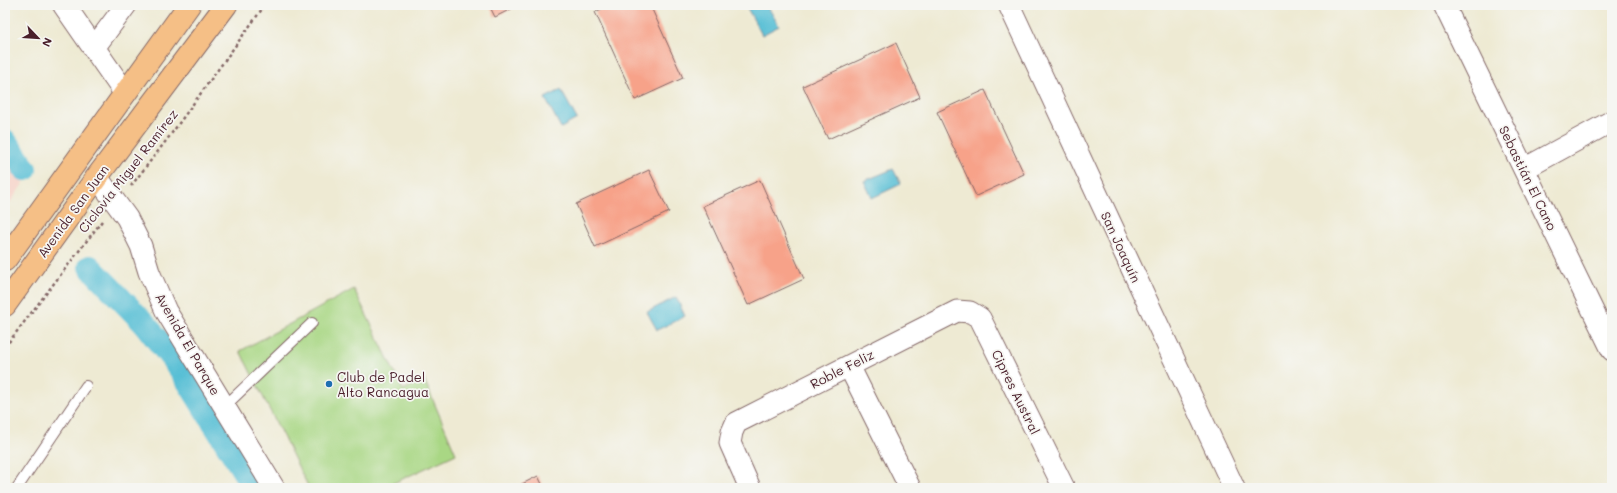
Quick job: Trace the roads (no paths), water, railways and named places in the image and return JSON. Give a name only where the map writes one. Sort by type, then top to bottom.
[{"type":"main road","name":"Avenida San Juan","points":[[5,260],[189,5]]},
{"type":"main road","name":"Avenida San Juan","points":[[5,305],[96,177],[226,5]]},
{"type":"street","points":[[64,5],[125,93]]},
{"type":"street","points":[[94,48],[126,5]]},
{"type":"street","name":"San Joaquín","points":[[1009,5],[1231,487]]},
{"type":"street","name":"Sebastián El Cano","points":[[1444,5],[1612,350]]},
{"type":"street","points":[[1524,169],[1612,121]]},
{"type":"street","name":"Avenida El Parque","points":[[96,177],[127,218],[141,246],[166,311],[274,488]]},
{"type":"street","name":"Roble Feliz","points":[[750,488],[730,443],[732,432],[736,423],[957,311]]},
{"type":"street","name":"Cipres Austral","points":[[957,311],[970,312],[980,318],[1064,488]]},
{"type":"street","points":[[848,366],[910,488]]},
{"type":"lane","points":[[224,407],[312,323]]},
{"type":"lane","points":[[17,488],[86,386]]},
{"type":"water","points":[[767,5],[779,26],[762,35],[746,6]]},
{"type":"water","points":[[561,90],[577,119],[561,128],[545,98]]},
{"type":"water","points":[[893,169],[901,184],[872,198],[864,181]]},
{"type":"water","points":[[676,297],[685,316],[657,330],[647,312]]},
{"type":"waterway","points":[[5,141],[25,169]]},
{"type":"waterway","points":[[90,267],[145,324],[181,370],[254,488]]},
{"type":"place","name":"Club de Padel Alto Rancagua","points":[[329,384]]}]
